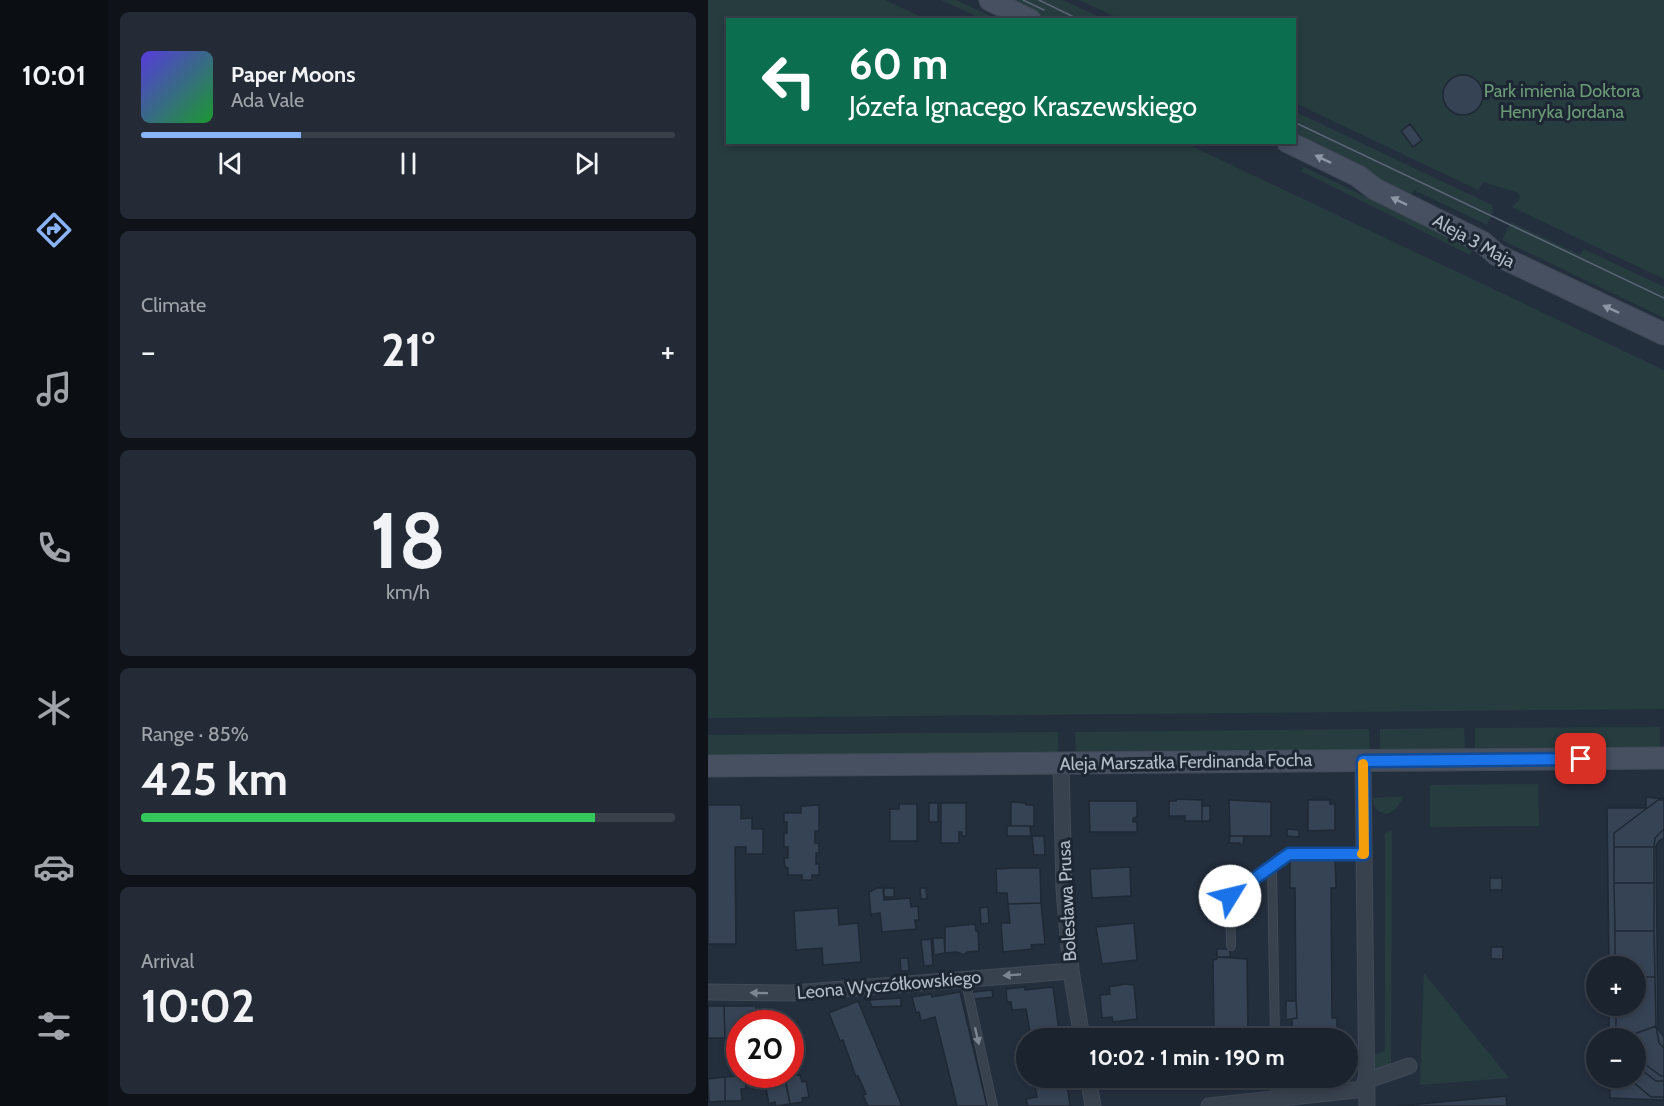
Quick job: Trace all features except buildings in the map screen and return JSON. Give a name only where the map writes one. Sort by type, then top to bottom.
[{"type":"street","points":[[990,0],[1026,18]]},
{"type":"street","name":"Aleja 3 Maja","points":[[1292,144],[1358,176],[1375,189],[1482,242],[1497,255],[1664,334]]},
{"type":"street","name":"Aleja Marszałka Ferdinanda Focha","points":[[708,766],[1664,758]]},
{"type":"street","points":[[1363,761],[1367,1106]]},
{"type":"street","name":"Bolesława Prusa","points":[[1061,763],[1064,890],[1071,971],[1080,1028]]},
{"type":"street","name":"Leona Wyczółkowskiego","points":[[708,992],[793,993],[1071,971]]},
{"type":"street","points":[[1209,1106],[1276,1100],[1365,1085],[1409,1066]]},
{"type":"street","points":[[1090,1088],[1093,1106]]},
{"type":"lane","points":[[1231,946],[1230,896],[1272,866],[1290,854],[1364,854]]},
{"type":"lane","points":[[1272,866],[1275,1028]]},
{"type":"lane","points":[[965,978],[993,1106]]},
{"type":"lane","points":[[1275,1088],[1276,1100]]},
{"type":"green space","points":[[708,0],[885,0],[924,18],[726,18],[726,144],[1187,144],[1664,370],[1664,709],[708,718]]},
{"type":"green space","points":[[941,0],[956,0],[995,18],[980,18]]},
{"type":"green space","points":[[1001,0],[1063,0],[1102,18],[1039,18]]},
{"type":"green space","name":"Park imienia Doktora Henryka Jordana","points":[[1079,0],[1664,0],[1664,279],[1512,207],[1520,199],[1519,193],[1483,182],[1478,190],[1296,103],[1296,18],[1118,18]]},
{"type":"green space","points":[[1296,112],[1492,205],[1493,211],[1487,225],[1414,190],[1411,196],[1296,141]]},
{"type":"green space","points":[[1304,167],[1473,249],[1470,255],[1301,171]]},
{"type":"green space","points":[[1511,222],[1580,255],[1584,249],[1664,287],[1664,318],[1502,240]]},
{"type":"green space","points":[[1660,727],[1660,747],[1475,748],[1475,728]]},
{"type":"green space","points":[[1464,728],[1465,749],[1380,749],[1380,729]]},
{"type":"green space","points":[[1369,729],[1370,750],[1076,752],[1075,732]]},
{"type":"green space","points":[[1058,732],[1058,754],[708,756],[708,735]]},
{"type":"green space","points":[[1538,784],[1539,826],[1430,827],[1430,785]]},
{"type":"green space","points":[[1404,796],[1396,809],[1388,814],[1379,811],[1374,805],[1373,798]]},
{"type":"green space","points":[[1392,831],[1391,1064],[1371,1069],[1370,1056],[1385,1051],[1385,833]]},
{"type":"green space","points":[[1424,973],[1509,1078],[1420,1085]]},
{"type":"tram line","points":[[1023,0],[1044,10]]},
{"type":"tram line","points":[[1039,0],[1076,18]]},
{"type":"tram line","points":[[1296,123],[1664,298]]},
{"type":"slow traffic","points":[[1362,854],[1364,854],[1363,764]]},
{"type":"route","points":[[1230,896],[1289,854],[1364,854],[1363,761],[1581,759]]}]
